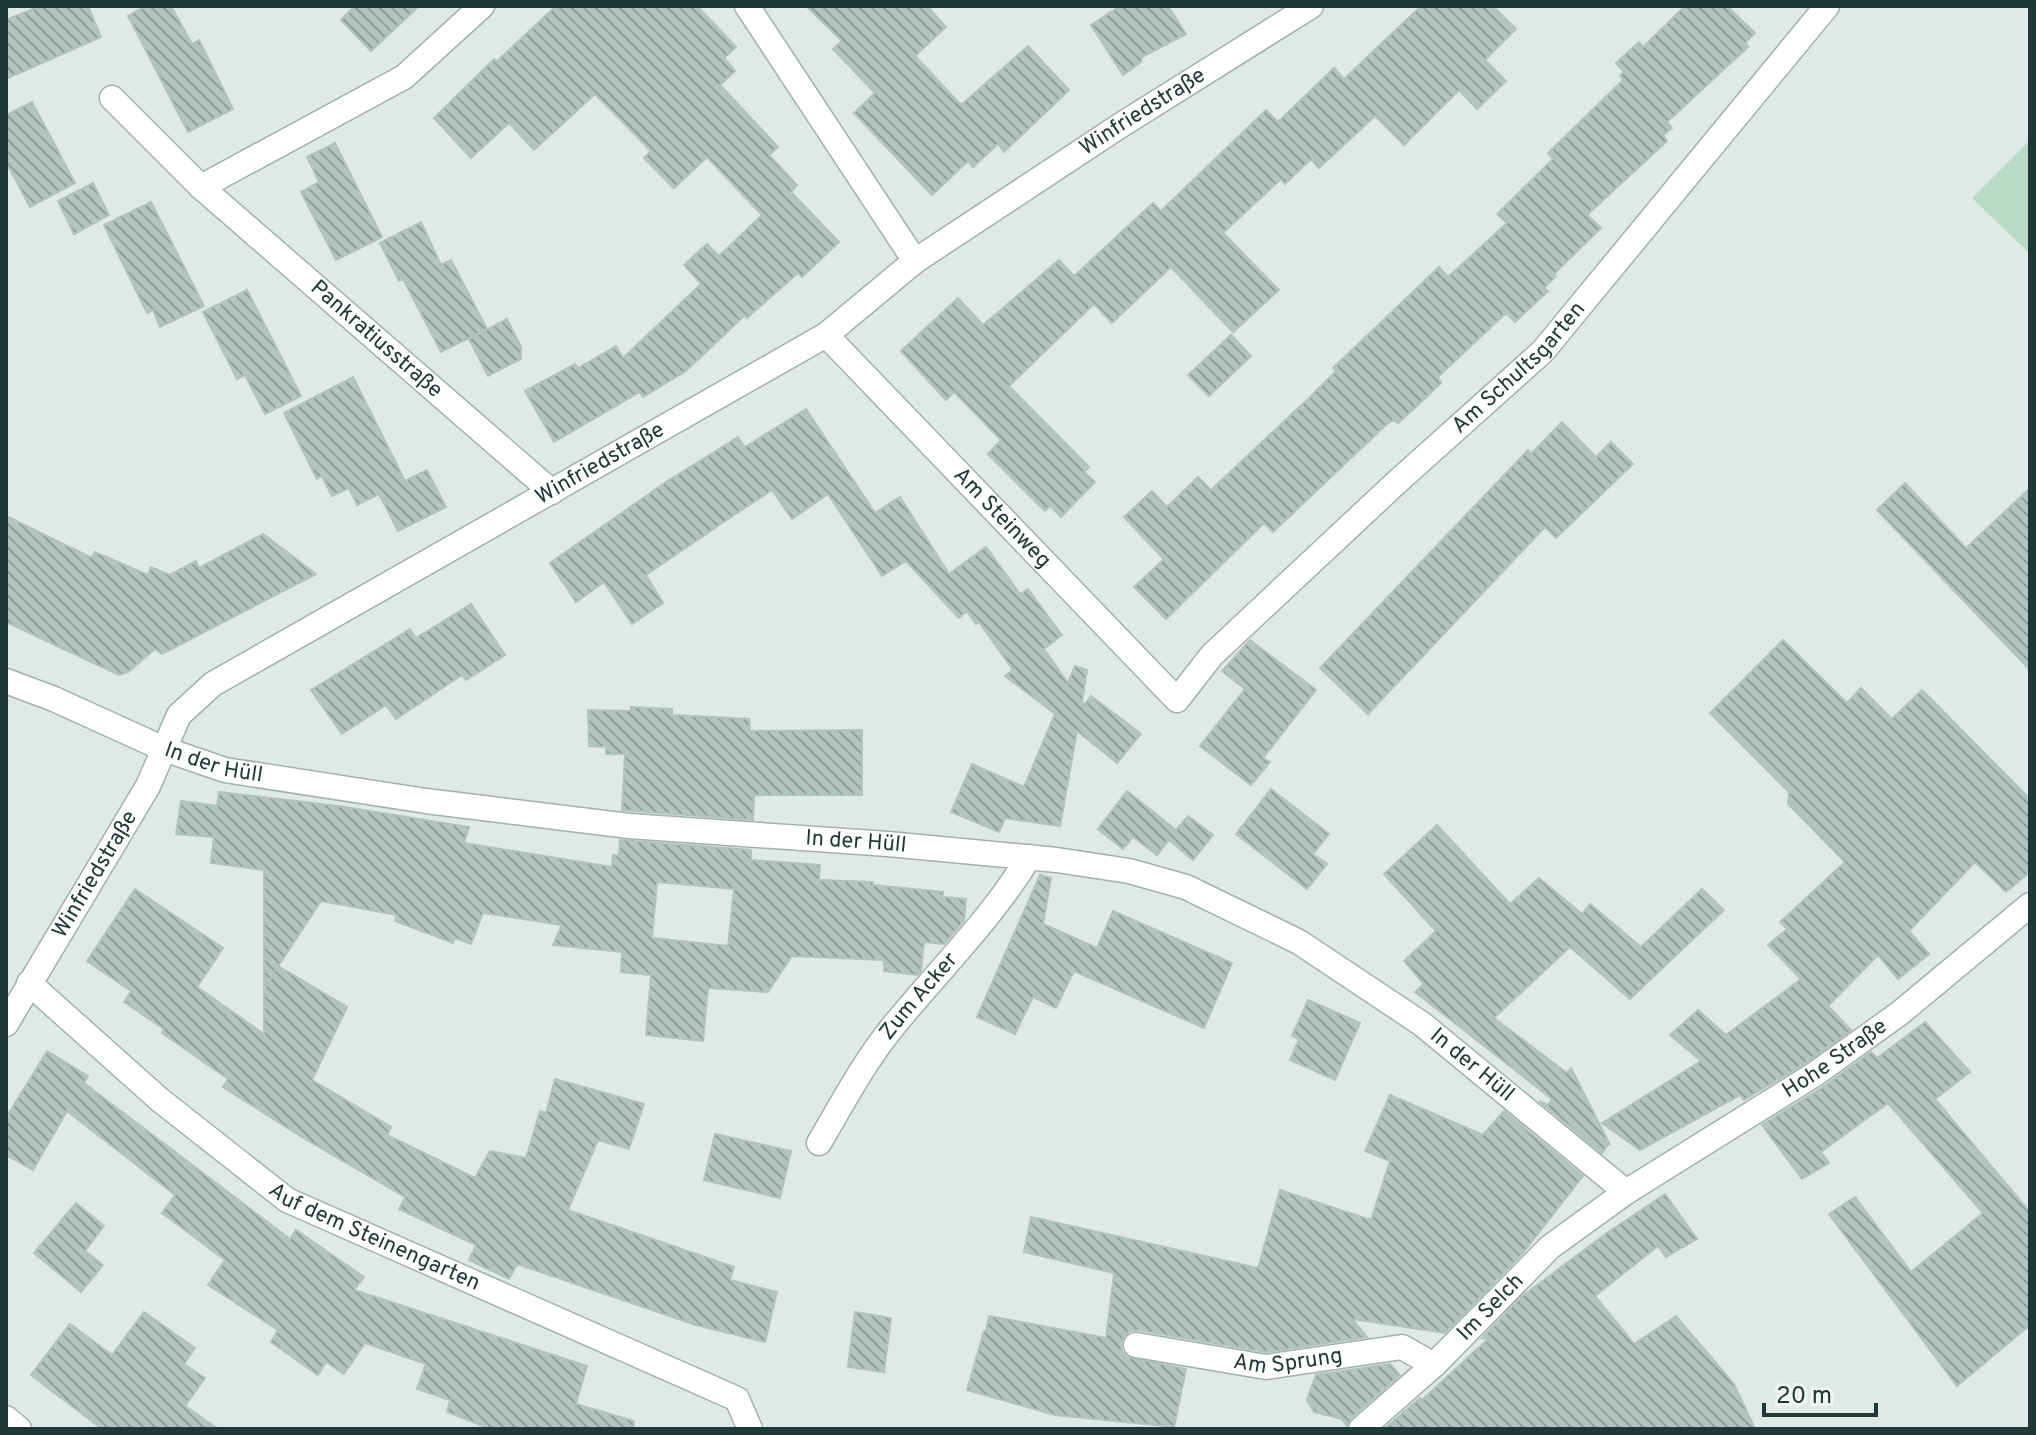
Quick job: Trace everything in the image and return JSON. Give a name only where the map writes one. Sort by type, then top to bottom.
[{"type":"street","points":[[201,187],[404,77],[482,6]]},
{"type":"street","points":[[747,6],[915,261]]},
{"type":"street","name":"Winfriedstraße","points":[[6,1024],[148,786],[179,715],[213,684],[826,335],[915,261],[1118,127],[1311,6]]},
{"type":"street","name":"Am Schultsgarten","points":[[1177,700],[1212,655],[1543,351],[1827,6]]},
{"type":"street","name":"Pankratiusstraße","points":[[112,98],[201,187],[552,492]]},
{"type":"street","name":"Am Steinweg","points":[[826,335],[1177,700]]},
{"type":"street","name":"In der Hüll","points":[[6,681],[54,699],[164,749],[225,770],[457,805],[629,826],[1029,857],[1129,871],[1186,887],[1299,942],[1422,1024],[1626,1192]]},
{"type":"street","name":"Zum Acker","points":[[819,1143],[863,1069],[890,1031],[982,922],[1029,857]]},
{"type":"street","name":"Hohe Straße","points":[[1626,1192],[1815,1074],[1900,1013],[2030,905]]},
{"type":"street","name":"Auf dem Steinengarten","points":[[29,983],[160,1100],[287,1200],[737,1399],[750,1429]]},
{"type":"street","name":"Im Selch","points":[[1361,1429],[1434,1365],[1550,1247],[1626,1192]]},
{"type":"street","name":"Am Sprung","points":[[1136,1345],[1266,1367],[1402,1347],[1434,1365]]},
{"type":"street","points":[[6,1418],[19,1429]]},
{"type":"green space","points":[[2030,140],[2030,254],[1972,198]]},
{"type":"building","points":[[40,6],[88,6],[101,37],[6,79],[6,20]]},
{"type":"building","points":[[146,6],[171,6],[192,44],[199,40],[233,109],[188,132],[128,16]]},
{"type":"building","points":[[355,6],[419,6],[371,51],[341,20]]},
{"type":"building","points":[[556,6],[697,6],[736,47],[724,58],[735,71],[720,85],[778,147],[769,155],[797,185],[791,192],[839,242],[802,277],[798,273],[747,318],[745,315],[686,371],[643,397],[640,392],[554,442],[525,391],[575,364],[578,368],[616,346],[623,358],[701,284],[684,265],[707,244],[719,256],[762,215],[707,157],[674,188],[644,158],[651,151],[595,94],[534,150],[509,123],[471,158],[434,118],[494,59],[496,62]]},
{"type":"building","points":[[806,6],[927,6],[946,27],[915,56],[961,105],[1028,46],[1069,90],[1004,152],[998,144],[973,167],[968,161],[932,195],[854,113],[875,93],[833,49],[842,41]]},
{"type":"building","points":[[1120,6],[1168,6],[1186,34],[1142,57],[1141,62],[1123,75],[1091,25]]},
{"type":"building","points":[[1421,6],[1493,6],[1516,29],[1485,60],[1506,81],[1477,109],[1459,90],[1404,145],[1375,116],[1319,168],[1311,159],[1285,184],[1281,179],[1223,233],[1279,290],[1233,332],[1171,267],[1112,323],[1094,304],[1009,386],[1089,467],[1084,472],[1095,482],[1061,517],[1050,506],[1045,511],[988,454],[1001,440],[954,392],[946,400],[901,351],[958,298],[983,325],[1059,260],[1074,276],[1153,203],[1161,211],[1266,110],[1278,122],[1334,68],[1344,79]]},
{"type":"building","points":[[1685,6],[1727,6],[1755,33],[1746,42],[1748,47],[1667,122],[1672,128],[1663,135],[1667,141],[1587,215],[1601,228],[1554,274],[1556,276],[1544,288],[1548,291],[1515,322],[1506,313],[1438,377],[1441,383],[1398,423],[1393,420],[1387,424],[1273,532],[1264,523],[1166,619],[1134,587],[1164,559],[1124,517],[1152,491],[1167,507],[1198,477],[1211,490],[1310,397],[1336,371],[1333,368],[1439,267],[1448,277],[1507,223],[1497,214],[1553,159],[1548,153],[1623,80],[1620,75],[1624,72],[1616,63],[1639,42],[1643,47]]},
{"type":"building","points":[[32,102],[75,183],[30,207],[6,162],[6,115]]},
{"type":"building","points":[[335,143],[382,237],[336,260],[301,192],[319,182],[307,157]]},
{"type":"building","points":[[93,183],[109,215],[74,234],[58,201]]},
{"type":"building","points":[[151,202],[204,306],[160,327],[153,310],[147,313],[104,225]]},
{"type":"building","points":[[421,222],[441,265],[451,260],[487,329],[441,352],[403,279],[399,281],[380,243]]},
{"type":"building","points":[[247,290],[301,396],[265,414],[245,375],[237,379],[203,312]]},
{"type":"building","points":[[507,319],[521,347],[521,359],[488,376],[469,339]]},
{"type":"building","points":[[1231,335],[1251,356],[1209,396],[1188,375]]},
{"type":"building","points":[[353,377],[405,481],[427,470],[446,507],[398,531],[379,494],[357,505],[349,488],[332,496],[322,476],[317,479],[284,413]]},
{"type":"building","points":[[806,409],[875,513],[900,497],[949,574],[986,547],[1020,594],[1028,589],[1062,635],[1044,649],[1068,683],[1075,666],[1087,670],[1084,705],[1091,696],[1141,734],[1117,763],[1077,731],[1060,826],[1005,818],[999,832],[951,812],[972,764],[1024,787],[1055,714],[1005,676],[1013,670],[979,622],[976,624],[967,611],[959,618],[906,561],[882,576],[828,494],[792,519],[772,490],[731,517],[646,575],[663,603],[632,624],[604,582],[576,602],[550,563],[666,482],[738,437],[745,447]]},
{"type":"building","points":[[1562,422],[1596,457],[1611,442],[1633,464],[1556,538],[1545,527],[1368,714],[1320,668],[1528,450],[1531,454]]},
{"type":"building","points":[[1905,483],[1966,548],[2030,488],[2030,670],[1877,510]]},
{"type":"building","points":[[6,516],[92,558],[95,552],[148,575],[151,567],[170,575],[196,561],[199,568],[263,534],[316,574],[162,654],[155,649],[128,672],[119,675],[6,622]]},
{"type":"building","points":[[471,604],[505,655],[466,680],[462,675],[396,719],[386,705],[342,734],[311,690],[410,629],[416,638]]},
{"type":"building","points":[[1250,640],[1316,690],[1263,758],[1270,762],[1251,785],[1200,746],[1245,689],[1222,671]]},
{"type":"building","points":[[1783,640],[1847,703],[1861,688],[1892,719],[1922,690],[2030,799],[2030,872],[2006,892],[1975,862],[1909,931],[1929,954],[1898,979],[1878,955],[1828,1006],[1851,1030],[1807,1062],[1744,1100],[1740,1095],[1640,1150],[1602,1123],[1701,1061],[1670,1035],[1698,1010],[1726,1035],[1801,979],[1768,945],[1787,929],[1780,922],[1845,862],[1788,804],[1789,792],[1710,713]]},
{"type":"building","points":[[631,707],[672,709],[672,715],[749,719],[750,731],[862,730],[862,795],[754,795],[753,820],[622,810],[625,754],[606,754],[606,747],[589,746],[588,710],[631,711]]},
{"type":"building","points":[[1271,789],[1329,834],[1313,854],[1327,864],[1307,889],[1236,834]]},
{"type":"building","points":[[1127,791],[1176,830],[1188,816],[1213,835],[1193,860],[1169,840],[1157,855],[1133,837],[1123,849],[1098,829]]},
{"type":"building","points":[[219,792],[338,806],[469,827],[464,843],[612,867],[613,855],[619,856],[620,840],[751,850],[751,860],[820,865],[819,880],[873,882],[873,885],[943,892],[943,897],[966,899],[964,921],[944,944],[924,942],[921,971],[917,975],[884,971],[884,960],[792,956],[768,992],[708,988],[703,1041],[646,1035],[651,975],[621,972],[622,952],[553,945],[562,925],[483,913],[471,944],[455,938],[453,943],[395,921],[397,915],[321,901],[264,988],[264,870],[211,863],[214,837],[176,834],[181,801],[217,806]],"holes":[[[657,882],[734,889],[728,946],[652,938]]]},
{"type":"building","points":[[1437,825],[1510,904],[1539,878],[1582,914],[1590,904],[1641,947],[1702,889],[1724,910],[1630,999],[1570,947],[1494,1018],[1567,1073],[1571,1068],[1610,1145],[1602,1153],[1539,1101],[1548,1105],[1552,1099],[1415,992],[1424,984],[1404,961],[1436,931],[1384,874]]},
{"type":"building","points":[[1040,875],[1051,878],[1043,924],[1097,948],[1113,911],[1232,963],[1204,1028],[1074,971],[1056,1008],[1033,997],[1015,1034],[977,1017]]},
{"type":"building","points":[[135,889],[223,948],[197,987],[264,1034],[264,990],[278,966],[347,1007],[312,1080],[391,1127],[387,1135],[475,1178],[490,1151],[526,1158],[540,1111],[546,1113],[555,1079],[644,1104],[629,1149],[598,1140],[568,1210],[734,1267],[730,1280],[777,1292],[765,1342],[696,1325],[517,1264],[509,1279],[469,1260],[476,1245],[399,1209],[405,1197],[223,1087],[228,1079],[124,1002],[131,991],[87,961]]},
{"type":"building","points":[[1308,1000],[1360,1023],[1335,1080],[1290,1060],[1299,1039],[1292,1036]]},
{"type":"building","points":[[1925,1022],[1970,1072],[1935,1099],[2030,1212],[2030,1325],[1957,1386],[1829,1214],[1855,1197],[1911,1272],[1983,1213],[1888,1103],[1821,1152],[1829,1163],[1802,1179],[1762,1125],[1871,1052],[1877,1058]]},
{"type":"building","points":[[47,1051],[88,1076],[84,1083],[290,1239],[296,1230],[364,1277],[354,1290],[587,1366],[576,1404],[634,1421],[633,1429],[491,1429],[447,1412],[450,1400],[417,1389],[426,1364],[365,1343],[344,1374],[326,1362],[318,1375],[271,1342],[278,1330],[208,1285],[225,1260],[162,1213],[175,1195],[67,1111],[33,1170],[6,1155],[6,1118]]},
{"type":"building","points":[[1390,1095],[1483,1135],[1504,1111],[1583,1176],[1523,1253],[1445,1333],[1352,1319],[1367,1337],[1266,1352],[1130,1331],[1121,1343],[1127,1357],[1186,1369],[1174,1427],[1055,1415],[967,1390],[989,1316],[1106,1338],[1114,1273],[1024,1252],[1031,1217],[1258,1268],[1280,1190],[1371,1220],[1390,1161],[1365,1151]]},
{"type":"building","points":[[715,1134],[791,1151],[780,1198],[704,1180]]},
{"type":"building","points":[[1665,1194],[1697,1239],[1666,1257],[1658,1246],[1595,1296],[1634,1344],[1676,1316],[1734,1384],[1755,1429],[1384,1429],[1420,1398],[1422,1400],[1488,1339],[1482,1338],[1521,1297]]},
{"type":"building","points":[[76,1203],[104,1226],[85,1251],[103,1265],[81,1292],[34,1253]]},
{"type":"building","points":[[144,1312],[195,1348],[184,1364],[205,1378],[185,1406],[218,1429],[102,1429],[31,1375],[70,1324],[112,1355]]},
{"type":"building","points":[[855,1312],[891,1318],[884,1372],[848,1367]]},
{"type":"building","points":[[1390,1364],[1400,1375],[1351,1418],[1347,1426],[1342,1419],[1314,1412],[1307,1400],[1316,1375]]}]
